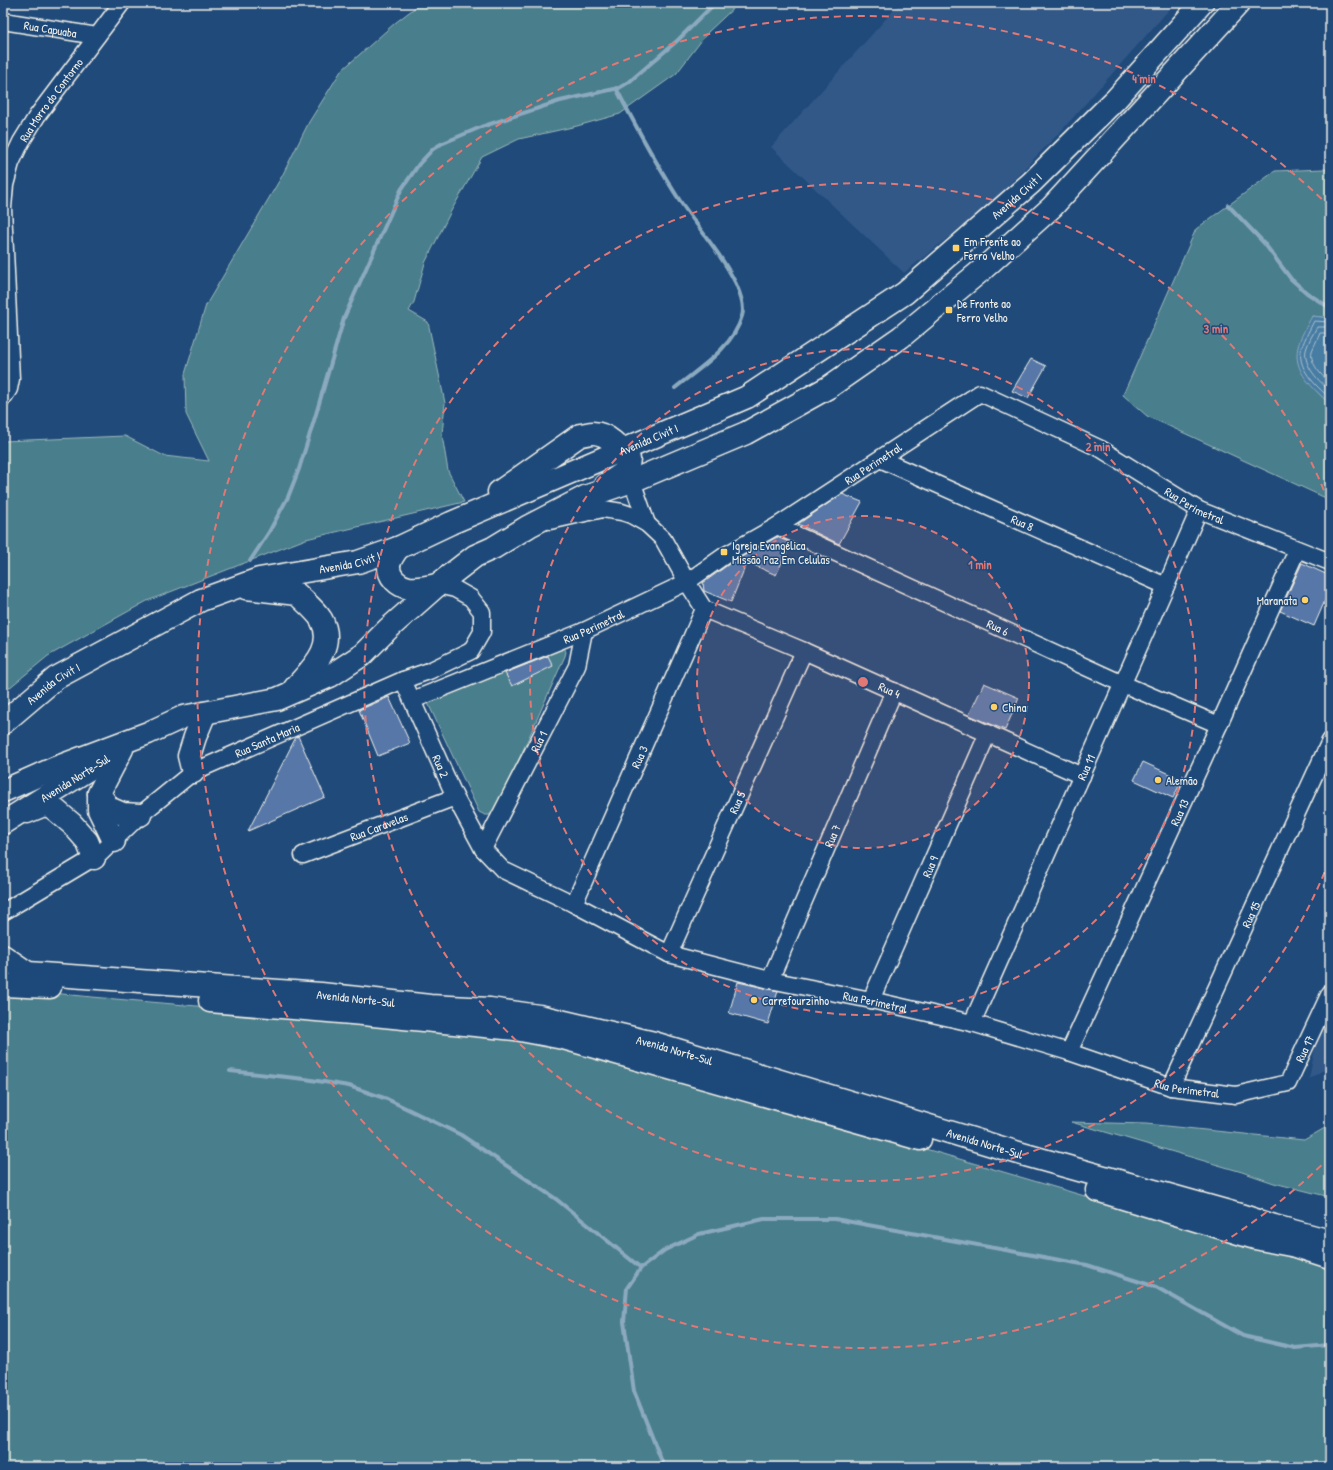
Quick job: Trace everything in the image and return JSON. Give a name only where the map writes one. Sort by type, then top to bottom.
[{"type":"main road","name":"Avenida Civit I","points":[[3,724],[56,678],[201,600],[259,579],[358,562],[398,548],[451,523],[748,397],[905,293],[1031,184],[1116,99],[1202,3]]},
{"type":"main road","points":[[585,497],[632,481],[746,433],[829,387],[901,337],[983,269],[1052,207],[1239,3]]},
{"type":"main road","points":[[3,791],[55,768],[148,733],[183,717],[277,700],[330,676],[362,655],[388,629],[438,585],[476,556],[585,497],[621,475],[628,468],[629,459],[613,442],[603,435],[592,433],[580,436],[499,493],[451,523]]},
{"type":"main road","points":[[398,548],[389,565],[393,580],[408,588],[438,585]]},
{"type":"main road","points":[[237,587],[297,594],[321,619],[327,638],[318,661],[288,695]]},
{"type":"main road","points":[[193,772],[189,756],[194,737],[205,713]]},
{"type":"main road","name":"Avenida Norte-Sul","points":[[5,821],[148,733]]},
{"type":"main road","points":[[114,841],[100,810],[99,793],[122,749]]},
{"type":"main road","points":[[99,793],[109,808],[122,814],[140,815]]},
{"type":"main road","points":[[5,821],[44,805],[52,807],[72,824],[87,841],[94,858]]},
{"type":"main road","name":"Avenida Norte-Sul","points":[[3,956],[28,973],[321,994],[430,1006],[490,1009],[538,1016],[654,1043],[1022,1154],[1233,1213],[1274,1226],[1330,1240]]},
{"type":"main road","name":"Avenida Norte-Sul","points":[[3,985],[61,988],[363,1014],[515,1030],[563,1038],[1013,1165],[1255,1238],[1296,1246],[1330,1256]]},
{"type":"street","name":"Rua Morro do Contorno","points":[[3,398],[9,389],[11,379],[3,208],[5,185],[11,163],[21,142],[37,116],[122,3]]},
{"type":"street","name":"Rua Capuaba","points":[[3,21],[97,36]]},
{"type":"street","name":"Rua Perimetral","points":[[413,700],[584,631],[687,582],[724,556],[777,526],[980,393],[1101,449],[1199,510],[1330,562]]},
{"type":"street","name":"Rua 8","points":[[880,459],[1166,586]]},
{"type":"street","points":[[632,481],[646,524]]},
{"type":"street","points":[[529,526],[603,509],[622,512],[646,524],[663,539],[704,609]]},
{"type":"street","name":"Rua 11","points":[[972,1023],[1199,510]]},
{"type":"street","name":"Rua 6","points":[[777,526],[1123,684],[1220,725]]},
{"type":"street","name":"Rua 13","points":[[1069,1052],[1220,725],[1297,550]]},
{"type":"street","name":"Rua Santa Maria","points":[[3,912],[94,858],[114,841],[140,815],[193,772],[403,680],[429,671],[471,651],[482,632],[482,612],[471,598],[455,589],[438,585]]},
{"type":"street","name":"Rua 4","points":[[704,609],[804,651],[1082,776]]},
{"type":"street","name":"Rua 3","points":[[574,904],[704,609]]},
{"type":"street","name":"Rua 1","points":[[483,849],[577,666],[584,631]]},
{"type":"street","name":"Rua 5","points":[[668,954],[804,651]]},
{"type":"street","name":"Rua 2","points":[[403,680],[455,797],[483,849]]},
{"type":"street","name":"Rua 7","points":[[770,980],[894,691]]},
{"type":"street","name":"Rua 9","points":[[871,1000],[988,733]]},
{"type":"street","name":"Rua 15","points":[[1171,1087],[1330,741]]},
{"type":"street","name":"Rua Caravelas","points":[[303,856],[455,797]]},
{"type":"street","name":"Rua Perimetral","points":[[483,849],[503,870],[574,904],[668,954],[770,980],[871,1000],[972,1023],[1069,1052],[1171,1087],[1236,1095],[1288,1083]]},
{"type":"street","name":"Rua 17","points":[[1288,1083],[1330,993]]},
{"type":"shaded area","points":[[900,3],[1175,3],[1063,129],[990,204],[904,273],[771,147]]},
{"type":"shaded area","points":[[1330,1013],[1330,1066],[1309,1079],[1315,1048]]},
{"type":"green space","points":[[421,3],[739,3],[708,32],[676,74],[620,114],[577,126],[519,139],[482,157],[451,211],[425,263],[414,302],[409,311],[428,322],[445,403],[442,435],[448,471],[464,502],[306,539],[147,601],[48,656],[3,693],[3,441],[125,436],[164,456],[209,461],[186,414],[185,374],[206,305],[282,176],[309,122],[341,71],[395,23]]},
{"type":"green space","points":[[1330,170],[1330,318],[1312,316],[1317,392],[1330,404],[1330,500],[1147,416],[1123,395],[1196,229],[1275,171]]},
{"type":"green space","points":[[563,645],[566,652],[565,656],[497,809],[492,815],[485,815],[479,812],[427,701]]},
{"type":"green space","points":[[3,988],[348,1019],[475,1033],[618,1060],[1186,1226],[1330,1261],[1330,1467],[3,1467]]},
{"type":"green space","points":[[1071,1122],[1146,1124],[1304,1140],[1330,1125],[1330,1197],[1274,1183],[1242,1172]]},
{"type":"water","points":[[1312,316],[1330,318],[1330,404],[1311,386],[1301,372],[1298,364],[1297,356],[1299,343]]},
{"type":"building","points":[[1031,359],[1046,366],[1028,398],[1012,391]]},
{"type":"building","points":[[842,494],[862,502],[839,544],[798,524]]},
{"type":"building","points":[[777,537],[791,543],[776,575],[747,562],[731,602],[704,591],[703,583],[729,564]]},
{"type":"building","name":"Maranata","points":[[1302,563],[1330,576],[1330,589],[1314,626],[1280,611]]},
{"type":"building","points":[[548,656],[553,666],[512,686],[505,673]]},
{"type":"building","name":"China","points":[[984,683],[1019,698],[1005,730],[969,715]]},
{"type":"building","points":[[389,697],[410,743],[378,756],[359,710]]},
{"type":"building","points":[[298,736],[325,797],[248,831],[296,737]]},
{"type":"building","name":"Alemão","points":[[1143,762],[1182,780],[1173,798],[1134,780]]},
{"type":"building","name":"Carrefourzinho","points":[[738,982],[778,991],[768,1024],[729,1013]]},
{"type":"waterway","points":[[250,561],[269,532],[288,497],[299,469],[344,318],[401,190],[419,164],[433,149],[441,144],[481,127],[560,101],[619,88],[629,82],[678,40],[715,3]]},
{"type":"waterway","points":[[616,88],[673,190],[718,253],[730,273],[738,288],[742,304],[742,316],[738,327],[731,338],[723,348],[704,365],[675,388]]},
{"type":"waterway","points":[[1228,205],[1264,243],[1291,279],[1307,293],[1330,308]]},
{"type":"waterway","points":[[230,1071],[305,1079],[349,1086],[387,1099],[461,1135],[556,1199],[641,1268]]},
{"type":"waterway","points":[[664,1467],[634,1391],[624,1322],[627,1288],[641,1268],[665,1250],[699,1234],[764,1219],[835,1219],[1087,1265],[1156,1287],[1243,1336],[1295,1348],[1330,1345]]},
{"type":"place","name":"Em Frente ao Ferro Velho","points":[[956,248]]},
{"type":"place","name":"De Fronte ao Ferro Velho","points":[[949,310]]},
{"type":"place","name":"Igreja Evangélica Missão Paz Em Celulas","points":[[724,552]]},
{"type":"place","name":"Maranata","points":[[1305,600]]},
{"type":"place","name":"China","points":[[994,707]]},
{"type":"place","name":"Alemão","points":[[1158,780]]},
{"type":"place","name":"Carrefourzinho","points":[[754,1000]]}]
